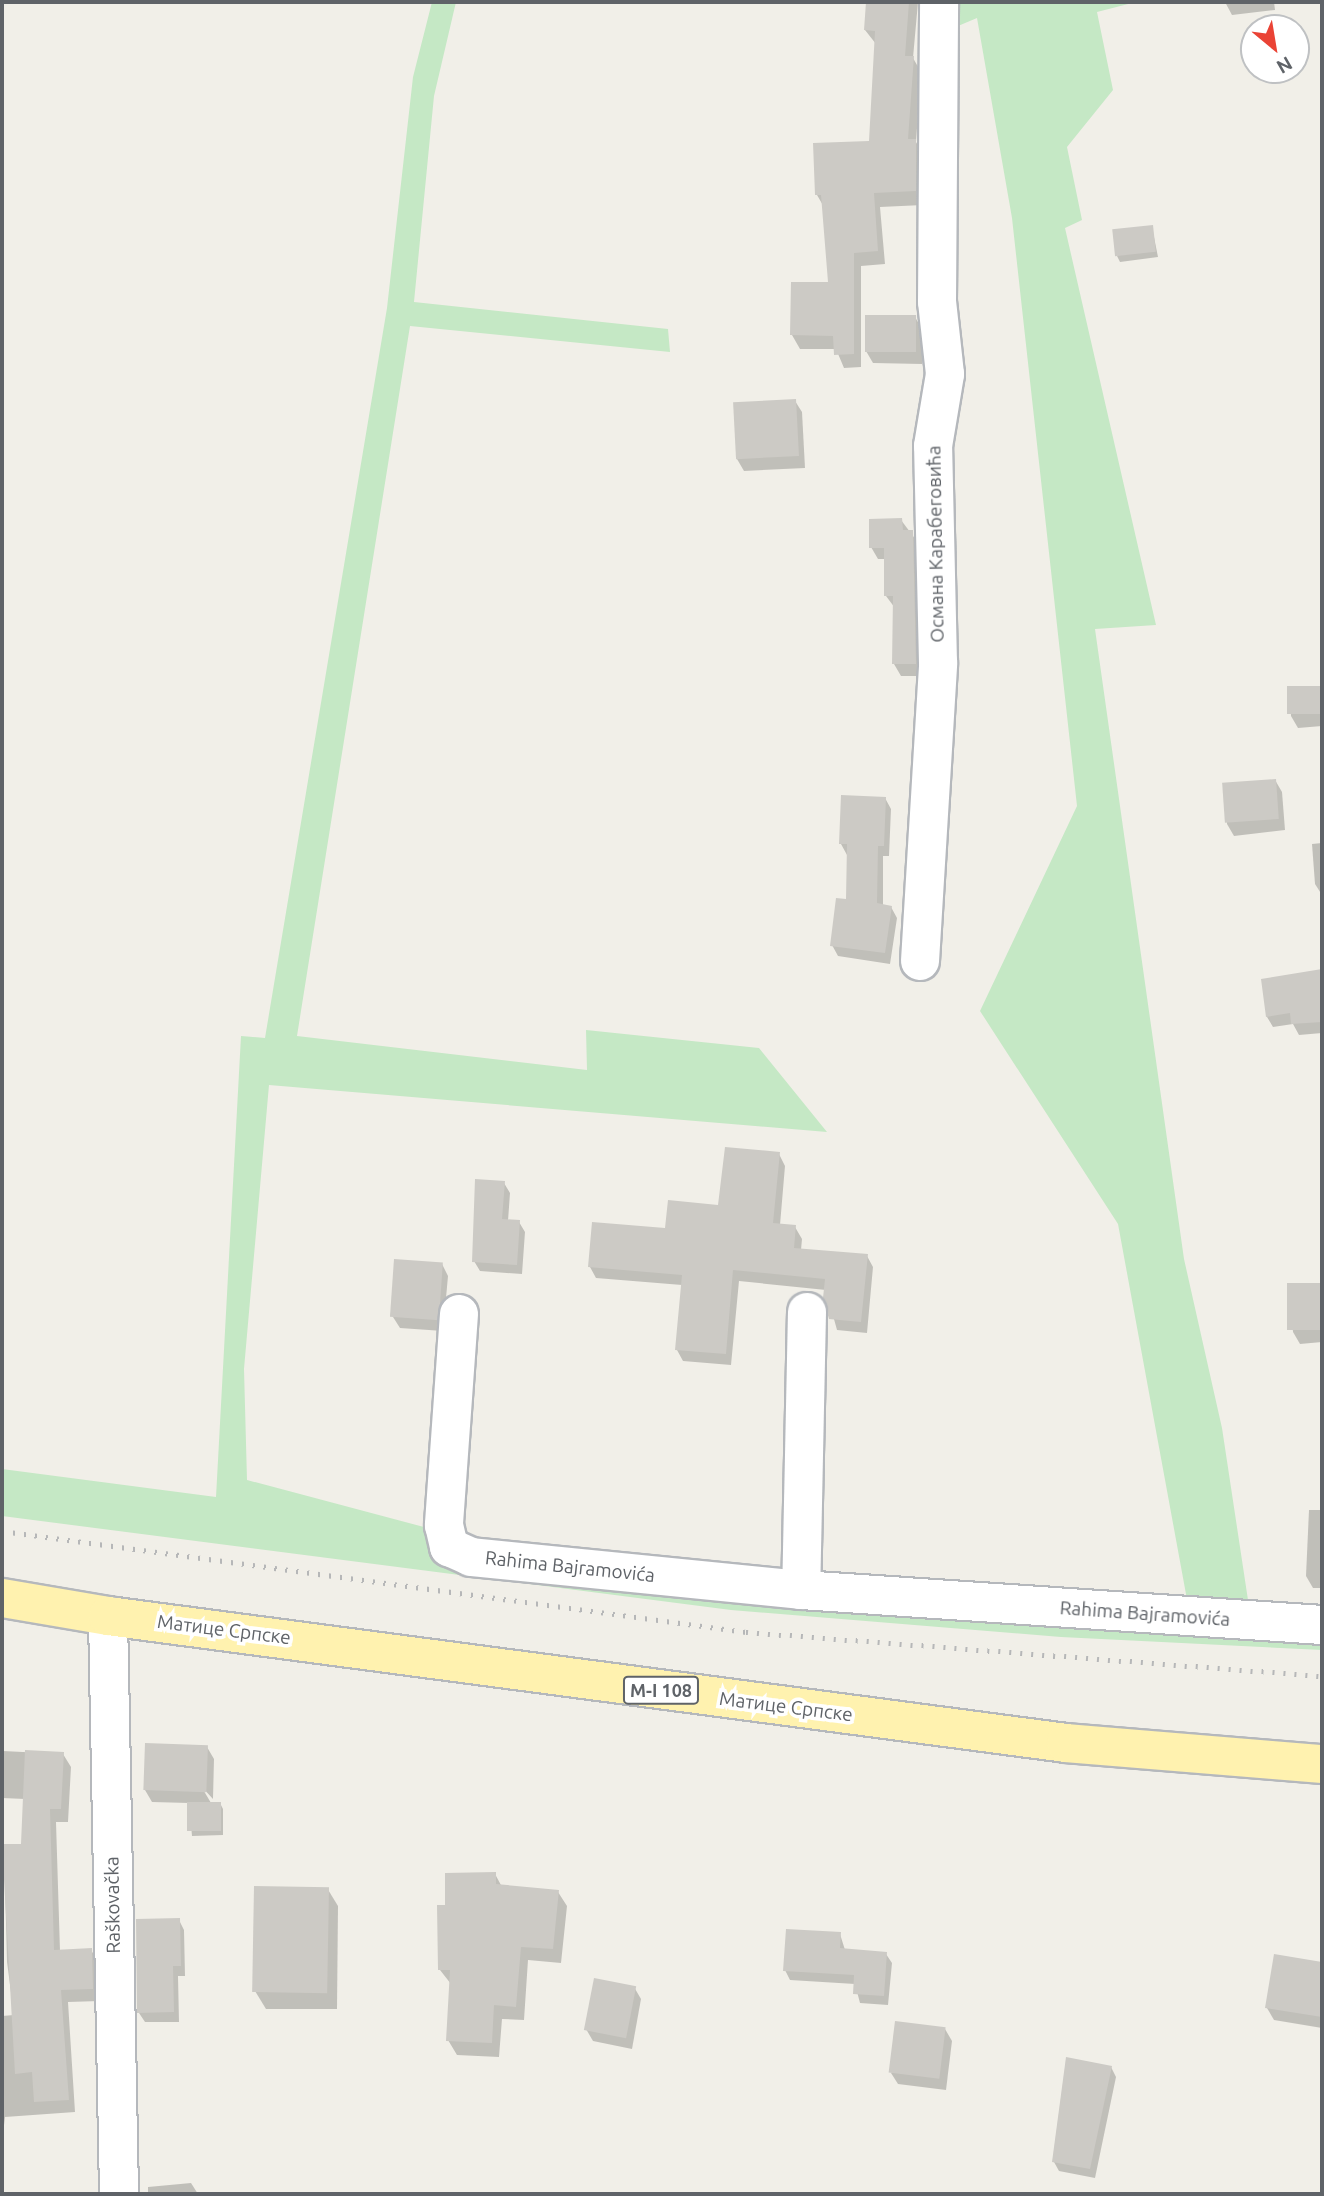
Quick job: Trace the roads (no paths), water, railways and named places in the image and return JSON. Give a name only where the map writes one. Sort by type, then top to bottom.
[{"type":"main road","name":"Матице Српске","points":[[2,1598],[108,1616],[1066,1743],[1322,1764]]},
{"type":"street","name":"Османа Карабеговића","points":[[920,961],[938,663],[933,446],[945,374],[937,302],[939,2]]},
{"type":"street","points":[[801,1590],[807,1312]]},
{"type":"street","name":"Rahima Bajramovića","points":[[459,1314],[444,1525],[449,1547],[471,1556],[801,1590],[1322,1625]]},
{"type":"street","name":"Raškovačka","points":[[108,1616],[119,2194]]},
{"type":"railway","points":[[2,1531],[746,1632],[1322,1676]]}]
